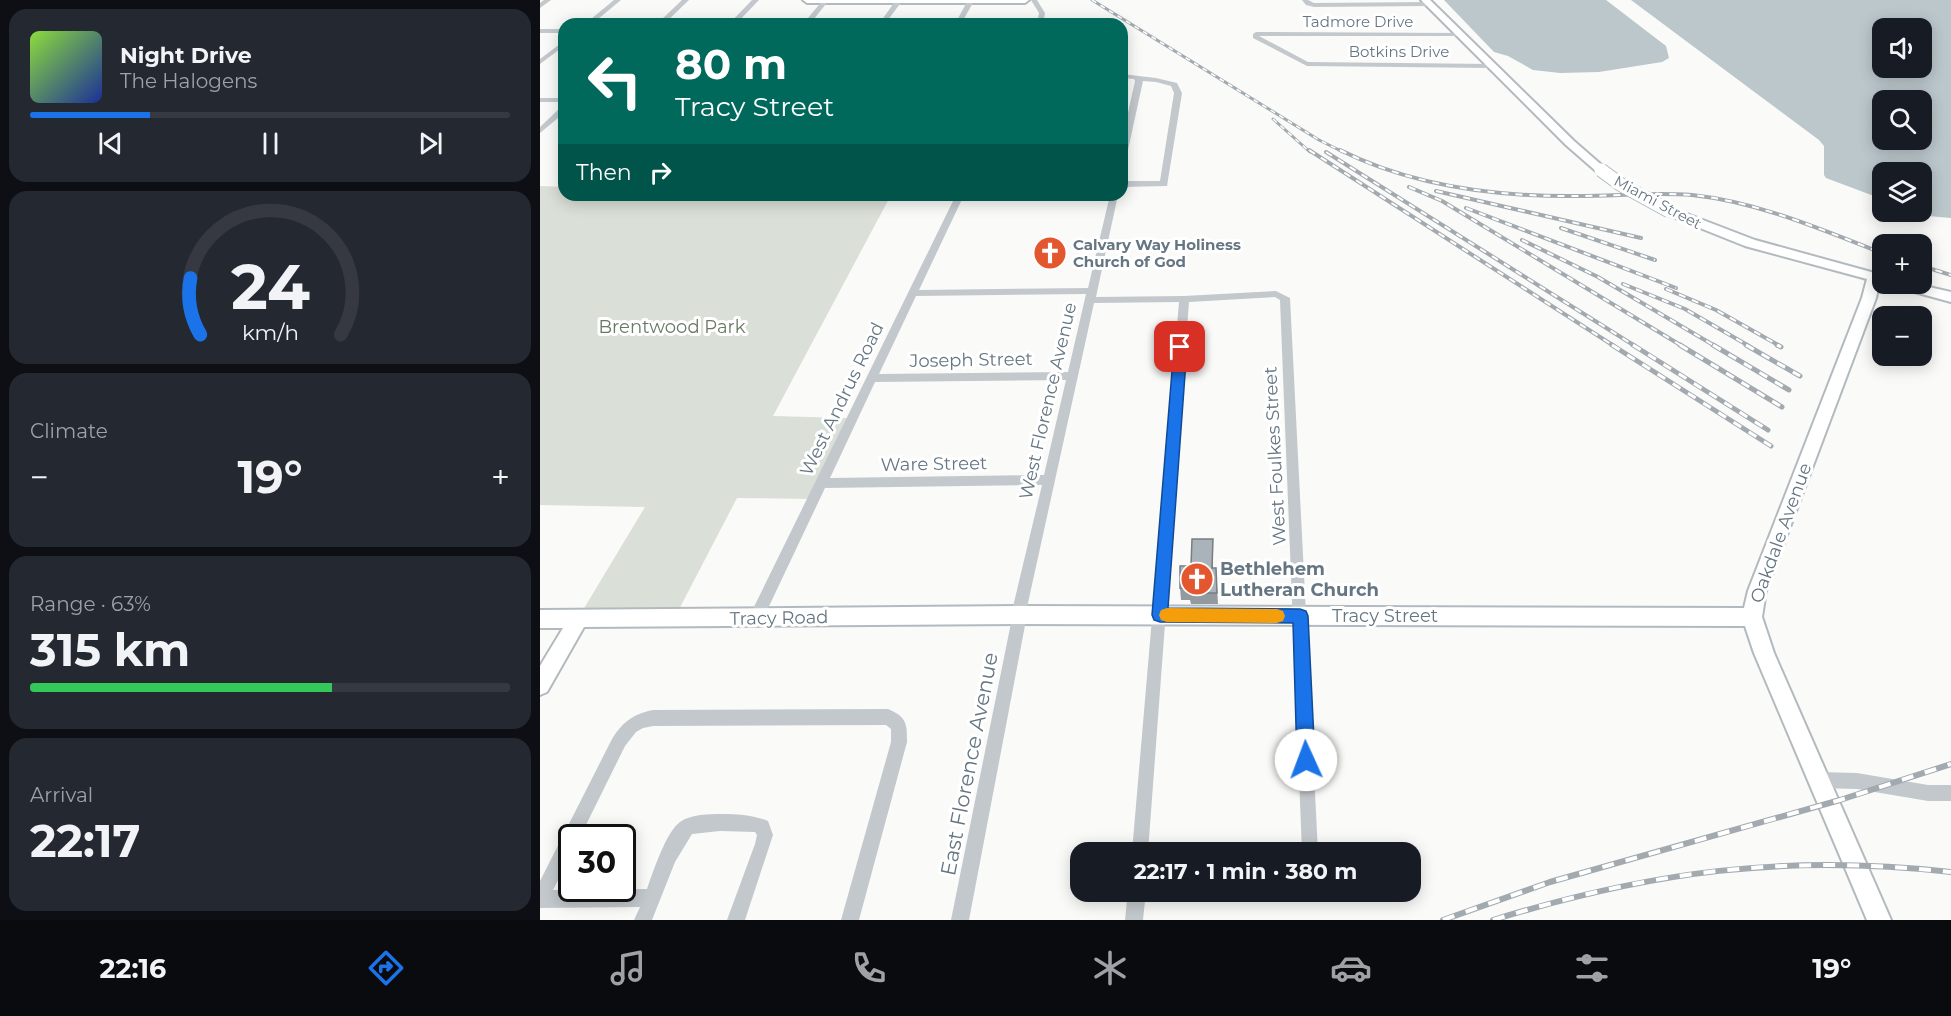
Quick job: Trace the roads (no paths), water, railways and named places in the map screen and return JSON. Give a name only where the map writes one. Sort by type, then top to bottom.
[{"type":"street","points":[[540,6],[548,0]]},
{"type":"street","points":[[596,18],[618,0]]},
{"type":"street","points":[[666,18],[686,0]]},
{"type":"street","points":[[738,18],[756,0]]},
{"type":"street","points":[[807,0],[1025,0]]},
{"type":"street","points":[[811,18],[826,0]]},
{"type":"street","points":[[1034,0],[1042,13],[1041,18]]},
{"type":"street","points":[[886,18],[899,1]]},
{"type":"street","points":[[961,18],[971,1]]},
{"type":"street","points":[[1306,2],[1427,2]]},
{"type":"street","name":"Miami Street","points":[[1427,2],[1570,143],[1620,184],[1669,211],[1750,243],[1872,276]]},
{"type":"street","points":[[540,31],[558,31]]},
{"type":"street","name":"Tadmore Drive","points":[[1307,64],[1260,40],[1256,34],[1459,35]]},
{"type":"street","points":[[540,62],[558,48]]},
{"type":"street","name":"Botkins Drive","points":[[1307,64],[1491,66]]},
{"type":"street","points":[[1128,77],[1160,80],[1174,85],[1178,90],[1164,184],[1128,184]]},
{"type":"street","points":[[1128,129],[1138,78]]},
{"type":"street","points":[[540,100],[558,100]]},
{"type":"street","points":[[540,131],[558,114]]},
{"type":"street","name":"West Andrus Road","points":[[756,618],[957,201]]},
{"type":"street","name":"West Florence Avenue","points":[[1019,615],[1047,480],[1113,201]]},
{"type":"street","name":"Oakdale Avenue","points":[[1872,291],[1757,591],[1752,617],[1760,644],[1879,920]]},
{"type":"street","points":[[1932,292],[1951,297]]},
{"type":"street","points":[[913,293],[1184,300],[1141,842]]},
{"type":"street","name":"West Foulkes Street","points":[[1184,300],[1276,294],[1283,296],[1285,300],[1310,842]]},
{"type":"street","name":"Joseph Street","points":[[872,378],[1072,376]]},
{"type":"street","name":"Ware Street","points":[[820,483],[1047,480]]},
{"type":"street","name":"Tracy Street","points":[[1019,615],[1752,617]]},
{"type":"street","name":"Tracy Road","points":[[540,619],[1019,615]]},
{"type":"street","name":"East Florence Avenue","points":[[960,920],[1019,615]]},
{"type":"street","points":[[540,685],[578,620]]},
{"type":"street","points":[[653,898],[540,899],[616,746],[627,729],[639,720],[653,718],[888,717],[899,725],[899,742],[850,920]]},
{"type":"street","points":[[1818,780],[1857,781],[1928,794],[1951,793]]},
{"type":"street","points":[[643,920],[679,836],[685,829],[697,824],[755,824],[762,827],[765,835],[736,920]]},
{"type":"street","points":[[1134,920],[1136,902]]},
{"type":"railway","points":[[1092,0],[1121,18]]},
{"type":"railway","points":[[1128,22],[1319,140],[1343,152]]},
{"type":"railway","points":[[1273,119],[1310,152]]},
{"type":"railway","points":[[1309,150],[1614,346]]},
{"type":"railway","points":[[1340,150],[1396,173],[1456,187],[1548,196],[1678,194],[1717,199],[1765,210],[1872,249]]},
{"type":"railway","points":[[1326,152],[1635,346]]},
{"type":"railway","points":[[1409,187],[1442,201],[1682,346]]},
{"type":"railway","points":[[1436,191],[1641,238]]},
{"type":"railway","points":[[1466,208],[1676,288]]},
{"type":"railway","points":[[1561,228],[1655,260]]},
{"type":"railway","points":[[1522,240],[1598,277],[1715,346]]},
{"type":"railway","points":[[1932,269],[1951,275]]},
{"type":"railway","points":[[1623,284],[1685,309],[1749,346]]},
{"type":"railway","points":[[1666,289],[1716,310],[1780,346]]},
{"type":"railway","points":[[1612,345],[1771,446]]},
{"type":"railway","points":[[1633,345],[1768,430]]},
{"type":"railway","points":[[1680,345],[1782,407]]},
{"type":"railway","points":[[1713,345],[1789,390]]},
{"type":"railway","points":[[1746,345],[1800,376]]},
{"type":"railway","points":[[1777,345],[1781,347]]},
{"type":"railway","points":[[1443,920],[1550,882],[1840,800],[1951,764]]},
{"type":"railway","points":[[1493,920],[1608,889],[1719,871],[1775,866],[1832,865],[1951,872]]},
{"type":"place","name":"Calvary Way Holiness Church of God","points":[[1050,253]]},
{"type":"place","name":"Bethlehem Lutheran Church","points":[[1197,579]]},
{"type":"park label","name":"Brentwood Park","points":[[672,327]]}]
